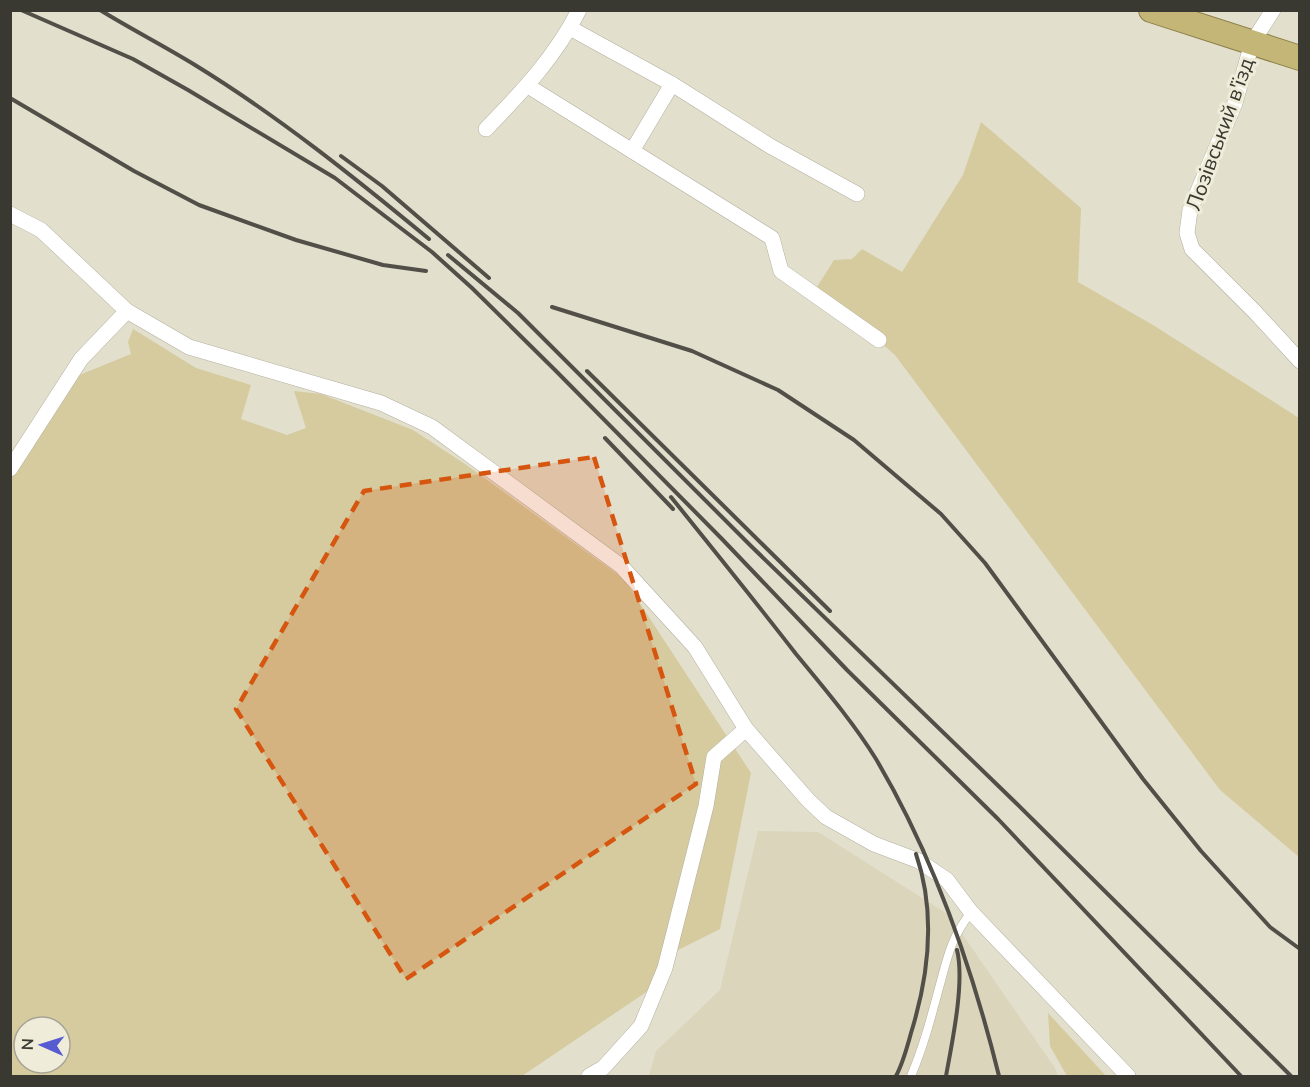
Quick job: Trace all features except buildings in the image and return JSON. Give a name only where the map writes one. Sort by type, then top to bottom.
[{"type":"highway","points":[[1151,10],[1299,58]]},
{"type":"street","points":[[486,129],[528,86],[570,28],[579,10]]},
{"type":"street","name":"Лозівський в'їзд","points":[[1273,10],[1252,43],[1235,103],[1190,210],[1186,233],[1192,249],[1256,312],[1299,361]]},
{"type":"street","points":[[570,28],[672,84],[770,146],[857,194]]},
{"type":"street","points":[[632,151],[672,84]]},
{"type":"street","points":[[528,86],[772,238],[781,271],[879,340]]},
{"type":"street","points":[[10,214],[42,230],[127,311],[189,347],[381,403],[432,427],[621,566],[695,647],[759,746],[826,818],[874,844],[929,867],[947,879],[971,912],[1128,1077]]},
{"type":"street","points":[[10,469],[81,359],[127,311]]},
{"type":"street","points":[[589,1077],[603,1068],[641,1026],[665,968],[706,806],[714,757],[746,729]]},
{"type":"lane","points":[[911,1077],[923,1044],[948,951],[971,912]]},
{"type":"highlighted area","points":[[594,457],[696,784],[406,979],[236,709],[364,491]]},
{"type":"shaded area","points":[[981,122],[1081,208],[1078,282],[1153,325],[1299,418],[1299,857],[1220,790],[895,355],[817,287],[834,260],[852,259],[862,249],[902,272],[963,175]]},
{"type":"shaded area","points":[[133,329],[196,368],[251,385],[241,419],[287,435],[306,428],[294,391],[321,394],[413,430],[465,464],[624,579],[751,773],[720,929],[674,952],[667,978],[522,1076],[11,1076],[10,480],[77,376],[131,354],[128,342]]},
{"type":"shaded area","points":[[758,831],[818,832],[949,915],[1055,1068],[1058,1076],[649,1076],[656,1051],[720,990]]},
{"type":"shaded area","points":[[1048,1013],[1106,1076],[1067,1076],[1050,1046]]},
{"type":"railway","points":[[21,10],[133,59],[188,90],[335,178],[432,252],[555,370],[847,670],[998,819],[1241,1076]]},
{"type":"railway","points":[[100,10],[195,65],[256,105],[344,170],[429,239]]},
{"type":"railway","points":[[10,98],[134,171],[199,205],[296,240],[383,265],[426,271]]},
{"type":"railway","points":[[341,156],[382,186],[489,278]]},
{"type":"railway","points":[[448,255],[518,313],[751,546],[1016,803],[1291,1076]]},
{"type":"railway","points":[[552,307],[692,351],[778,390],[854,440],[941,514],[985,563],[1143,779],[1201,851],[1270,927],[1300,949]]},
{"type":"railway","points":[[587,371],[830,611]]},
{"type":"railway","points":[[605,438],[673,509]]},
{"type":"railway","points":[[671,497],[838,705],[876,759],[897,796],[933,874],[964,954],[999,1076]]},
{"type":"railway","points":[[896,1076],[905,1055],[926,966],[928,943],[926,898],[916,854]]},
{"type":"railway","points":[[946,1076],[959,995],[957,950]]}]
